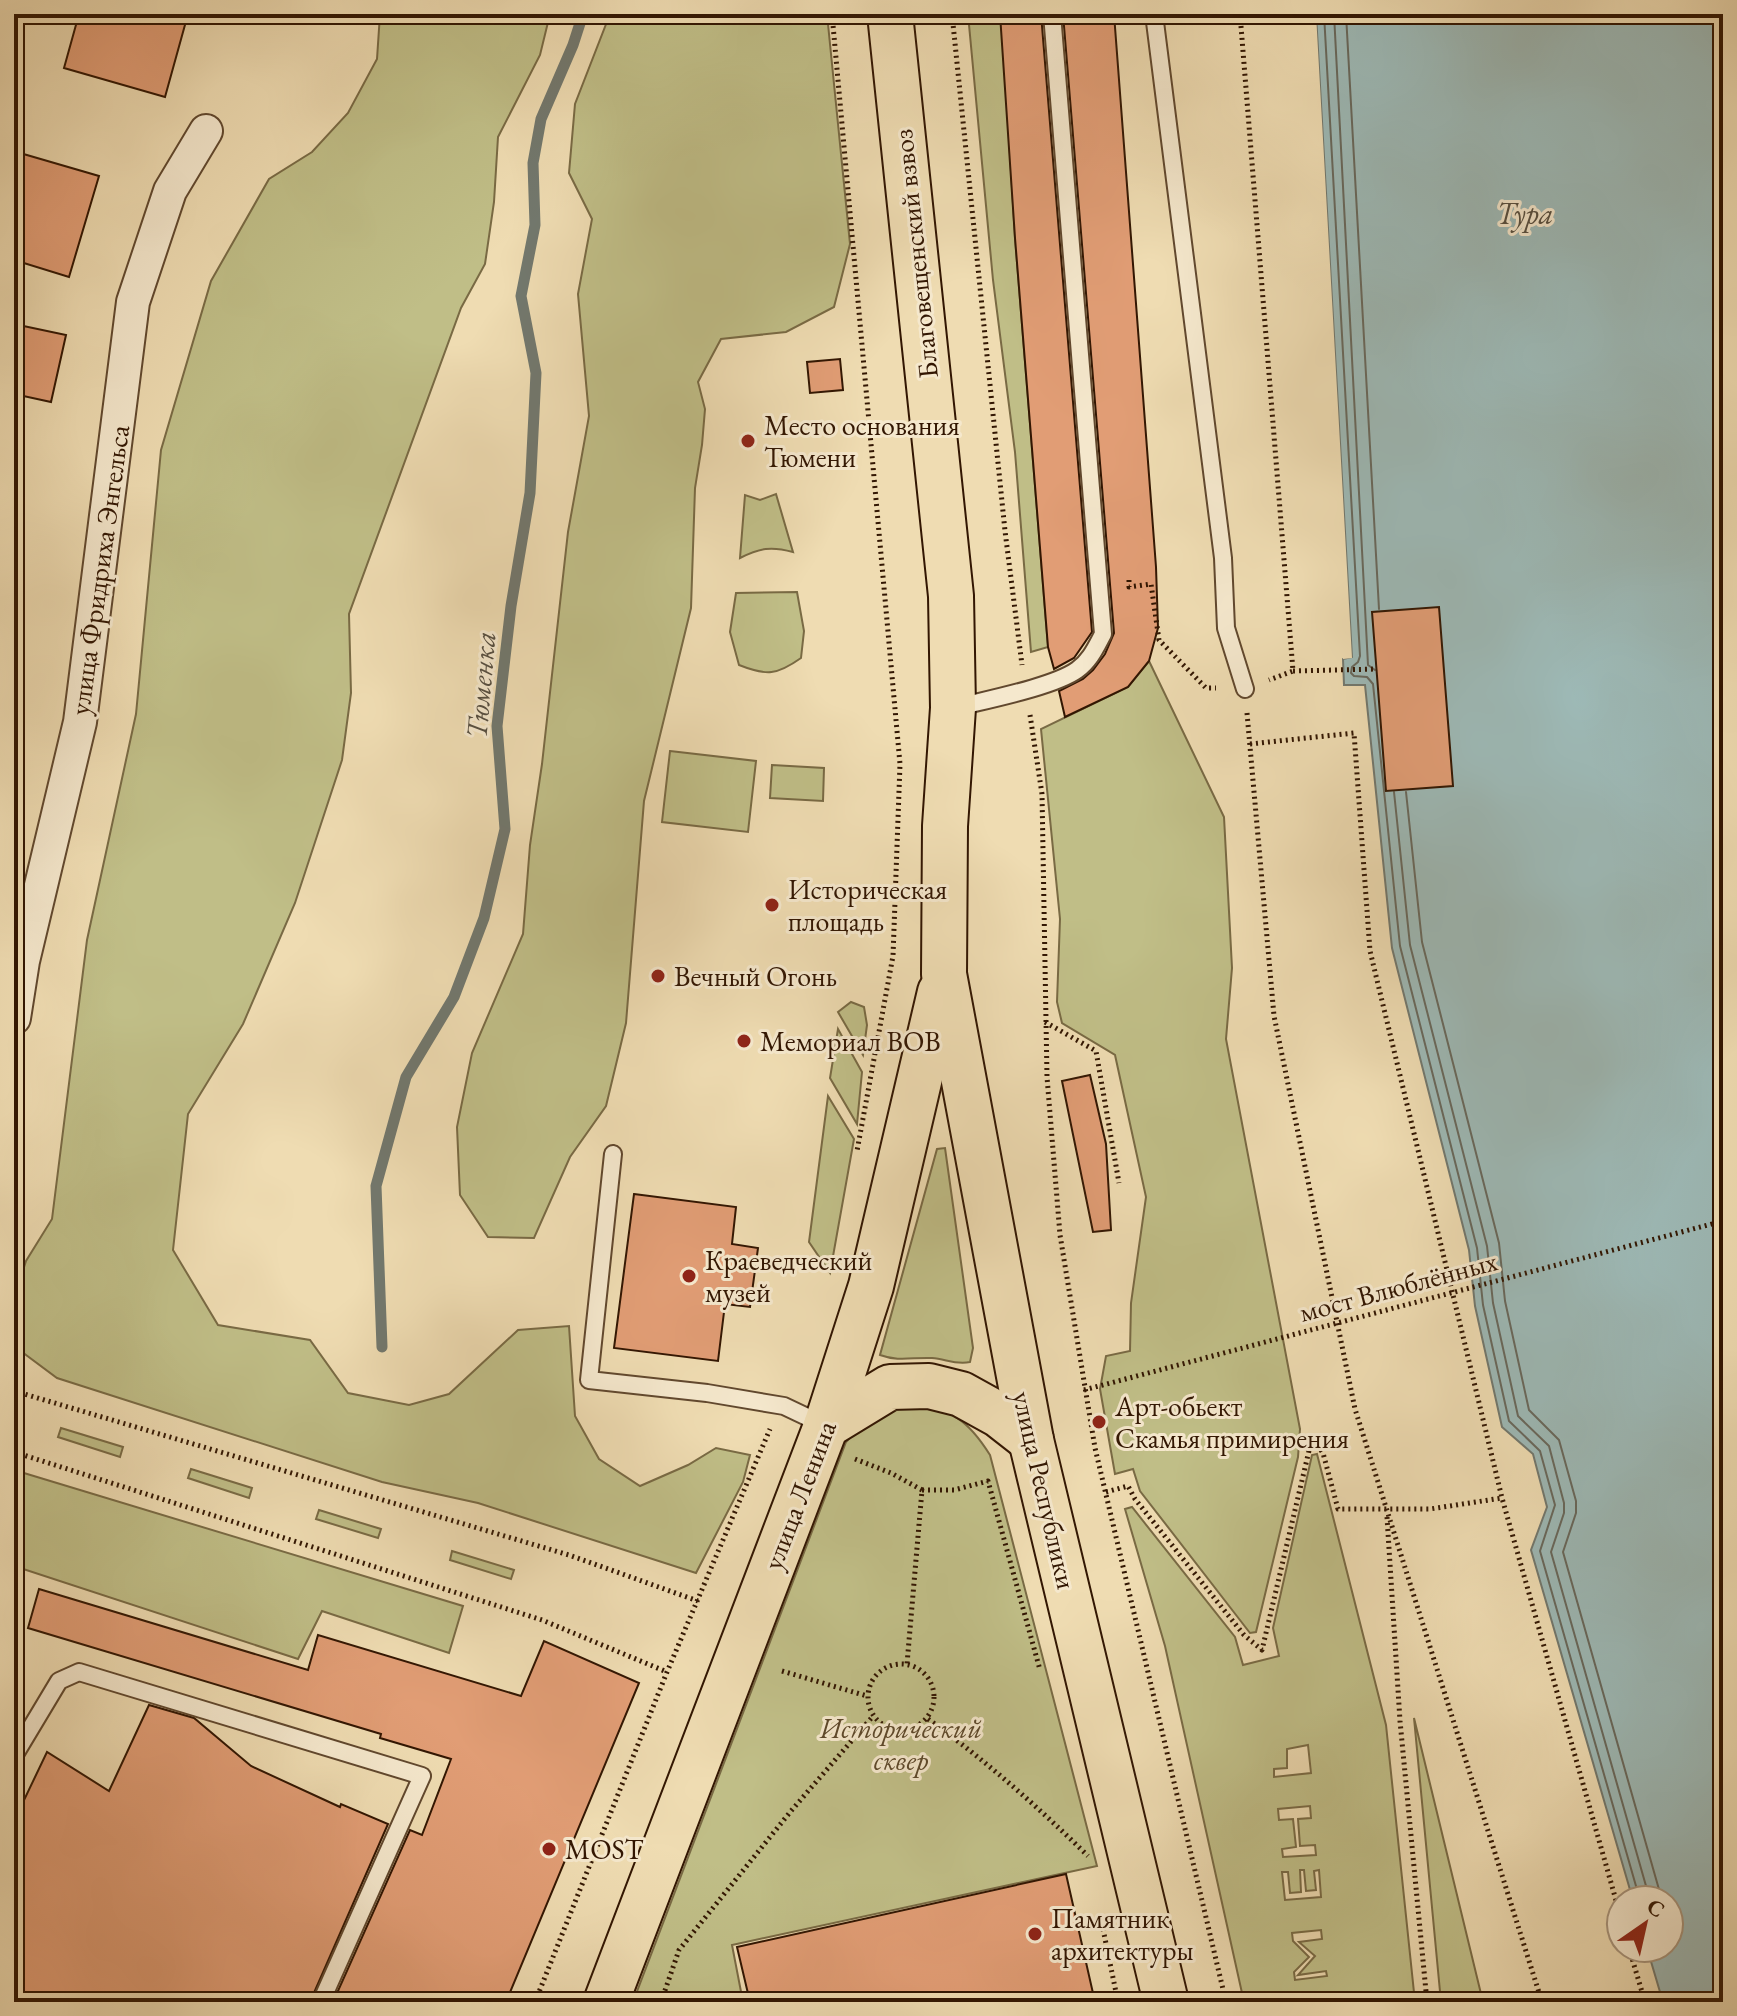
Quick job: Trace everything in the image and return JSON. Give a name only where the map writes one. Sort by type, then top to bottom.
[{"type":"main road","name":"Благовещенский взвоз","points":[[890,14],[951,596],[953,708],[945,826],[944,974]]},
{"type":"main road","name":"улица Ленина","points":[[606,2002],[826,1426],[871,1286],[944,974]]},
{"type":"main road","name":"улица Республики","points":[[944,974],[1031,1440],[1166,2002]]},
{"type":"main road","points":[[826,1426],[890,1387],[929,1386],[961,1394],[999,1415],[1031,1440]]},
{"type":"street","name":"улица Фридриха Энгельса","points":[[14,1018],[23,961],[80,722],[133,302],[170,191],[206,131]]},
{"type":"lane","points":[[953,708],[1025,689],[1077,670],[1093,654],[1103,634],[1052,14]]},
{"type":"lane","points":[[1154,14],[1156,52],[1223,558],[1226,628],[1245,689]]},
{"type":"lane","points":[[613,1154],[589,1380],[707,1393],[784,1406],[826,1426]]},
{"type":"lane","points":[[14,1756],[59,1681],[79,1672],[422,1776],[321,2002]]},
{"type":"path","points":[[832,14],[900,764],[893,956],[856,1154]]},
{"type":"path","points":[[1240,14],[1293,671]]},
{"type":"path","points":[[1128,571],[1129,587],[1151,584],[1159,640],[1206,688],[1245,689],[1293,671],[1377,669]]},
{"type":"path","points":[[1245,689],[1274,1016],[1355,1409],[1542,2002]]},
{"type":"path","points":[[1250,744],[1354,733],[1370,951],[1502,1498],[1611,1884]]},
{"type":"path","points":[[1045,1022],[1096,1051],[1119,1183]]},
{"type":"path","name":"мост Влюблённых","points":[[1106,1492],[1084,1390],[1723,1221]]},
{"type":"path","points":[[14,1391],[569,1555],[698,1601]]},
{"type":"path","points":[[535,2002],[667,1672],[770,1428],[784,1406]]},
{"type":"path","points":[[1226,2002],[1106,1492],[1128,1486],[1135,1499],[1244,1635],[1262,1650],[1312,1438],[1323,1453],[1338,1509],[1430,1509],[1502,1498]]},
{"type":"path","points":[[14,1452],[542,1620],[667,1672]]},
{"type":"path","points":[[854,1459],[891,1473],[922,1490],[954,1490],[988,1481],[1044,1683]]},
{"type":"path","points":[[907,1664],[922,1490]]},
{"type":"path","points":[[1387,1508],[1400,1721],[1427,2002]]},
{"type":"path","points":[[907,1664],[922,1671],[934,1689],[934,1704],[928,1719],[902,1731],[883,1726],[873,1716],[867,1696],[874,1677],[883,1669],[907,1664]]},
{"type":"path","points":[[782,1671],[867,1696]]},
{"type":"path","points":[[661,2002],[679,1950],[791,1811],[873,1716]]},
{"type":"path","points":[[928,1719],[976,1753],[1088,1856],[1084,1841]]},
{"type":"path","points":[[1634,1964],[1645,2002]]},
{"type":"green space","points":[[380,14],[550,14],[540,55],[498,137],[494,202],[485,264],[461,308],[349,614],[351,693],[342,760],[295,903],[243,1024],[188,1114],[173,1250],[218,1325],[310,1340],[348,1393],[409,1405],[449,1394],[518,1330],[569,1326],[575,1416],[599,1459],[640,1486],[688,1465],[716,1448],[750,1455],[743,1482],[696,1573],[478,1503],[382,1482],[57,1378],[14,1346],[14,1298],[26,1261],[52,1219],[87,940],[136,714],[161,450],[211,281],[269,179],[312,152],[348,113],[377,59]]},
{"type":"green space","points":[[610,14],[827,14],[850,244],[834,307],[786,332],[721,339],[698,382],[705,409],[695,488],[691,608],[644,801],[626,1023],[606,1106],[570,1157],[534,1238],[488,1237],[460,1195],[457,1127],[472,1053],[523,934],[530,845],[568,532],[589,416],[578,294],[592,219],[569,173],[575,104]]},
{"type":"green space","points":[[968,14],[1000,14],[1003,39],[1015,238],[1048,647],[1031,652],[1015,452],[993,280]]},
{"type":"green space","points":[[776,494],[793,552],[766,549],[740,558],[745,495],[760,500]]},
{"type":"green space","points":[[797,592],[804,631],[801,658],[772,672],[739,665],[730,632],[736,593]]},
{"type":"green space","points":[[1149,661],[1224,817],[1232,968],[1226,1039],[1300,1429],[1298,1457],[1256,1632],[1250,1633],[1140,1491],[1133,1469],[1115,1474],[1100,1389],[1106,1356],[1130,1351],[1131,1303],[1146,1197],[1115,1055],[1062,1023],[1057,1002],[1060,919],[1041,729],[1128,687]]},
{"type":"green space","points":[[670,751],[756,761],[748,832],[662,822]]},
{"type":"green space","points":[[772,765],[824,768],[823,801],[770,798]]},
{"type":"green space","points":[[851,1002],[864,1007],[867,1025],[863,1055],[838,1012]]},
{"type":"green space","points":[[838,1029],[862,1072],[857,1124],[830,1078]]},
{"type":"green space","points":[[828,1096],[854,1139],[830,1273],[809,1242]]},
{"type":"green space","points":[[945,1148],[973,1348],[970,1362],[900,1359],[880,1355],[937,1149]]},
{"type":"green space","name":"Исторический сквер","points":[[911,1405],[958,1418],[990,1455],[1097,1866],[732,1945],[743,2002],[633,2002],[846,1442],[874,1416]]},
{"type":"green space","points":[[61,1428],[123,1447],[120,1457],[58,1437]]},
{"type":"green space","points":[[1317,1454],[1386,1725],[1415,2002],[1244,2002],[1165,1646],[1125,1509],[1132,1507],[1235,1637],[1243,1665],[1279,1656],[1273,1628],[1312,1455]],"holes":[[[1308,1745],[1311,1773],[1274,1777],[1274,1769],[1287,1768],[1287,1749]],[[1310,1806],[1311,1818],[1298,1819],[1300,1846],[1315,1845],[1316,1855],[1283,1857],[1282,1849],[1296,1847],[1293,1819],[1279,1820],[1278,1809]],[[1300,1870],[1304,1870],[1306,1891],[1316,1890],[1314,1871],[1319,1870],[1321,1897],[1285,1900],[1282,1872],[1288,1872],[1290,1893],[1301,1892]],[[1321,1930],[1322,1939],[1299,1942],[1315,1956],[1298,1975],[1326,1971],[1327,1976],[1295,1980],[1294,1972],[1309,1957],[1293,1941],[1292,1933]]]},
{"type":"green space","points":[[191,1469],[252,1488],[249,1498],[188,1478]]},
{"type":"green space","points":[[14,1470],[463,1606],[449,1653],[322,1611],[298,1659],[14,1566]]},
{"type":"green space","points":[[319,1510],[381,1529],[378,1538],[316,1519]]},
{"type":"green space","points":[[452,1551],[514,1570],[511,1579],[450,1560]]},
{"type":"green space","points":[[1414,1718],[1483,2002],[1441,2002]]},
{"type":"water","name":"Тура","points":[[1316,14],[1723,14],[1723,2002],[1663,2002],[1652,1964],[1685,1964],[1685,1884],[1628,1884],[1531,1550],[1547,1507],[1533,1454],[1502,1427],[1475,1306],[1469,1250],[1392,948],[1365,685],[1344,685],[1343,659],[1352,657]]},
{"type":"pier","points":[[1312,14],[1316,14],[1352,658],[1343,659],[1342,655],[1347,654]]},
{"type":"building","points":[[79,14],[188,14],[165,97],[64,68]]},
{"type":"building","points":[[1000,14],[1041,14],[1092,632],[1074,658],[1054,669],[1048,647]]},
{"type":"building","points":[[1063,14],[1114,14],[1158,628],[1149,661],[1128,687],[1065,717],[1059,691],[1083,679],[1093,670],[1105,654],[1114,633]]},
{"type":"building","points":[[20,153],[99,176],[69,277],[14,260],[14,171]]},
{"type":"building","points":[[14,324],[66,335],[51,402],[14,394]]},
{"type":"building","points":[[840,359],[843,390],[810,393],[807,362]]},
{"type":"building","points":[[1439,607],[1453,786],[1386,791],[1372,612]]},
{"type":"building","points":[[1090,1075],[1106,1144],[1111,1230],[1093,1232],[1062,1081]]},
{"type":"building","name":"Краеведческий музей","points":[[634,1194],[736,1207],[732,1244],[758,1248],[750,1307],[725,1304],[718,1361],[614,1348]]},
{"type":"building","points":[[39,1589],[308,1670],[318,1635],[521,1696],[544,1641],[639,1683],[506,2002],[333,2002],[410,1830],[422,1835],[451,1759],[380,1738],[381,1734],[28,1628]]},
{"type":"building","points":[[149,1705],[194,1718],[251,1766],[340,1807],[341,1804],[388,1824],[310,2002],[14,2002],[14,1821],[47,1752],[109,1791]]},
{"type":"building","points":[[1066,1874],[1095,2002],[750,2002],[737,1947]]},
{"type":"waterway","name":"Тюменка","points":[[382,1347],[376,1186],[406,1077],[454,997],[484,918],[505,829],[497,726],[511,606],[530,493],[536,373],[521,296],[535,225],[533,163],[541,119],[583,14]]},
{"type":"place","name":"Место основания Тюмени","points":[[748,441]]},
{"type":"place","name":"Историческая площадь","points":[[772,905]]},
{"type":"place","name":"Вечный Огонь","points":[[658,976]]},
{"type":"place","name":"Мемориал ВОВ","points":[[744,1041]]},
{"type":"place","name":"Краеведческий музей","points":[[689,1276]]},
{"type":"place","name":"Арт-обьект Скамья примирения","points":[[1099,1422]]},
{"type":"place","name":"MOST","points":[[549,1849]]},
{"type":"place","name":"Памятник архитектуры","points":[[1035,1934]]}]
